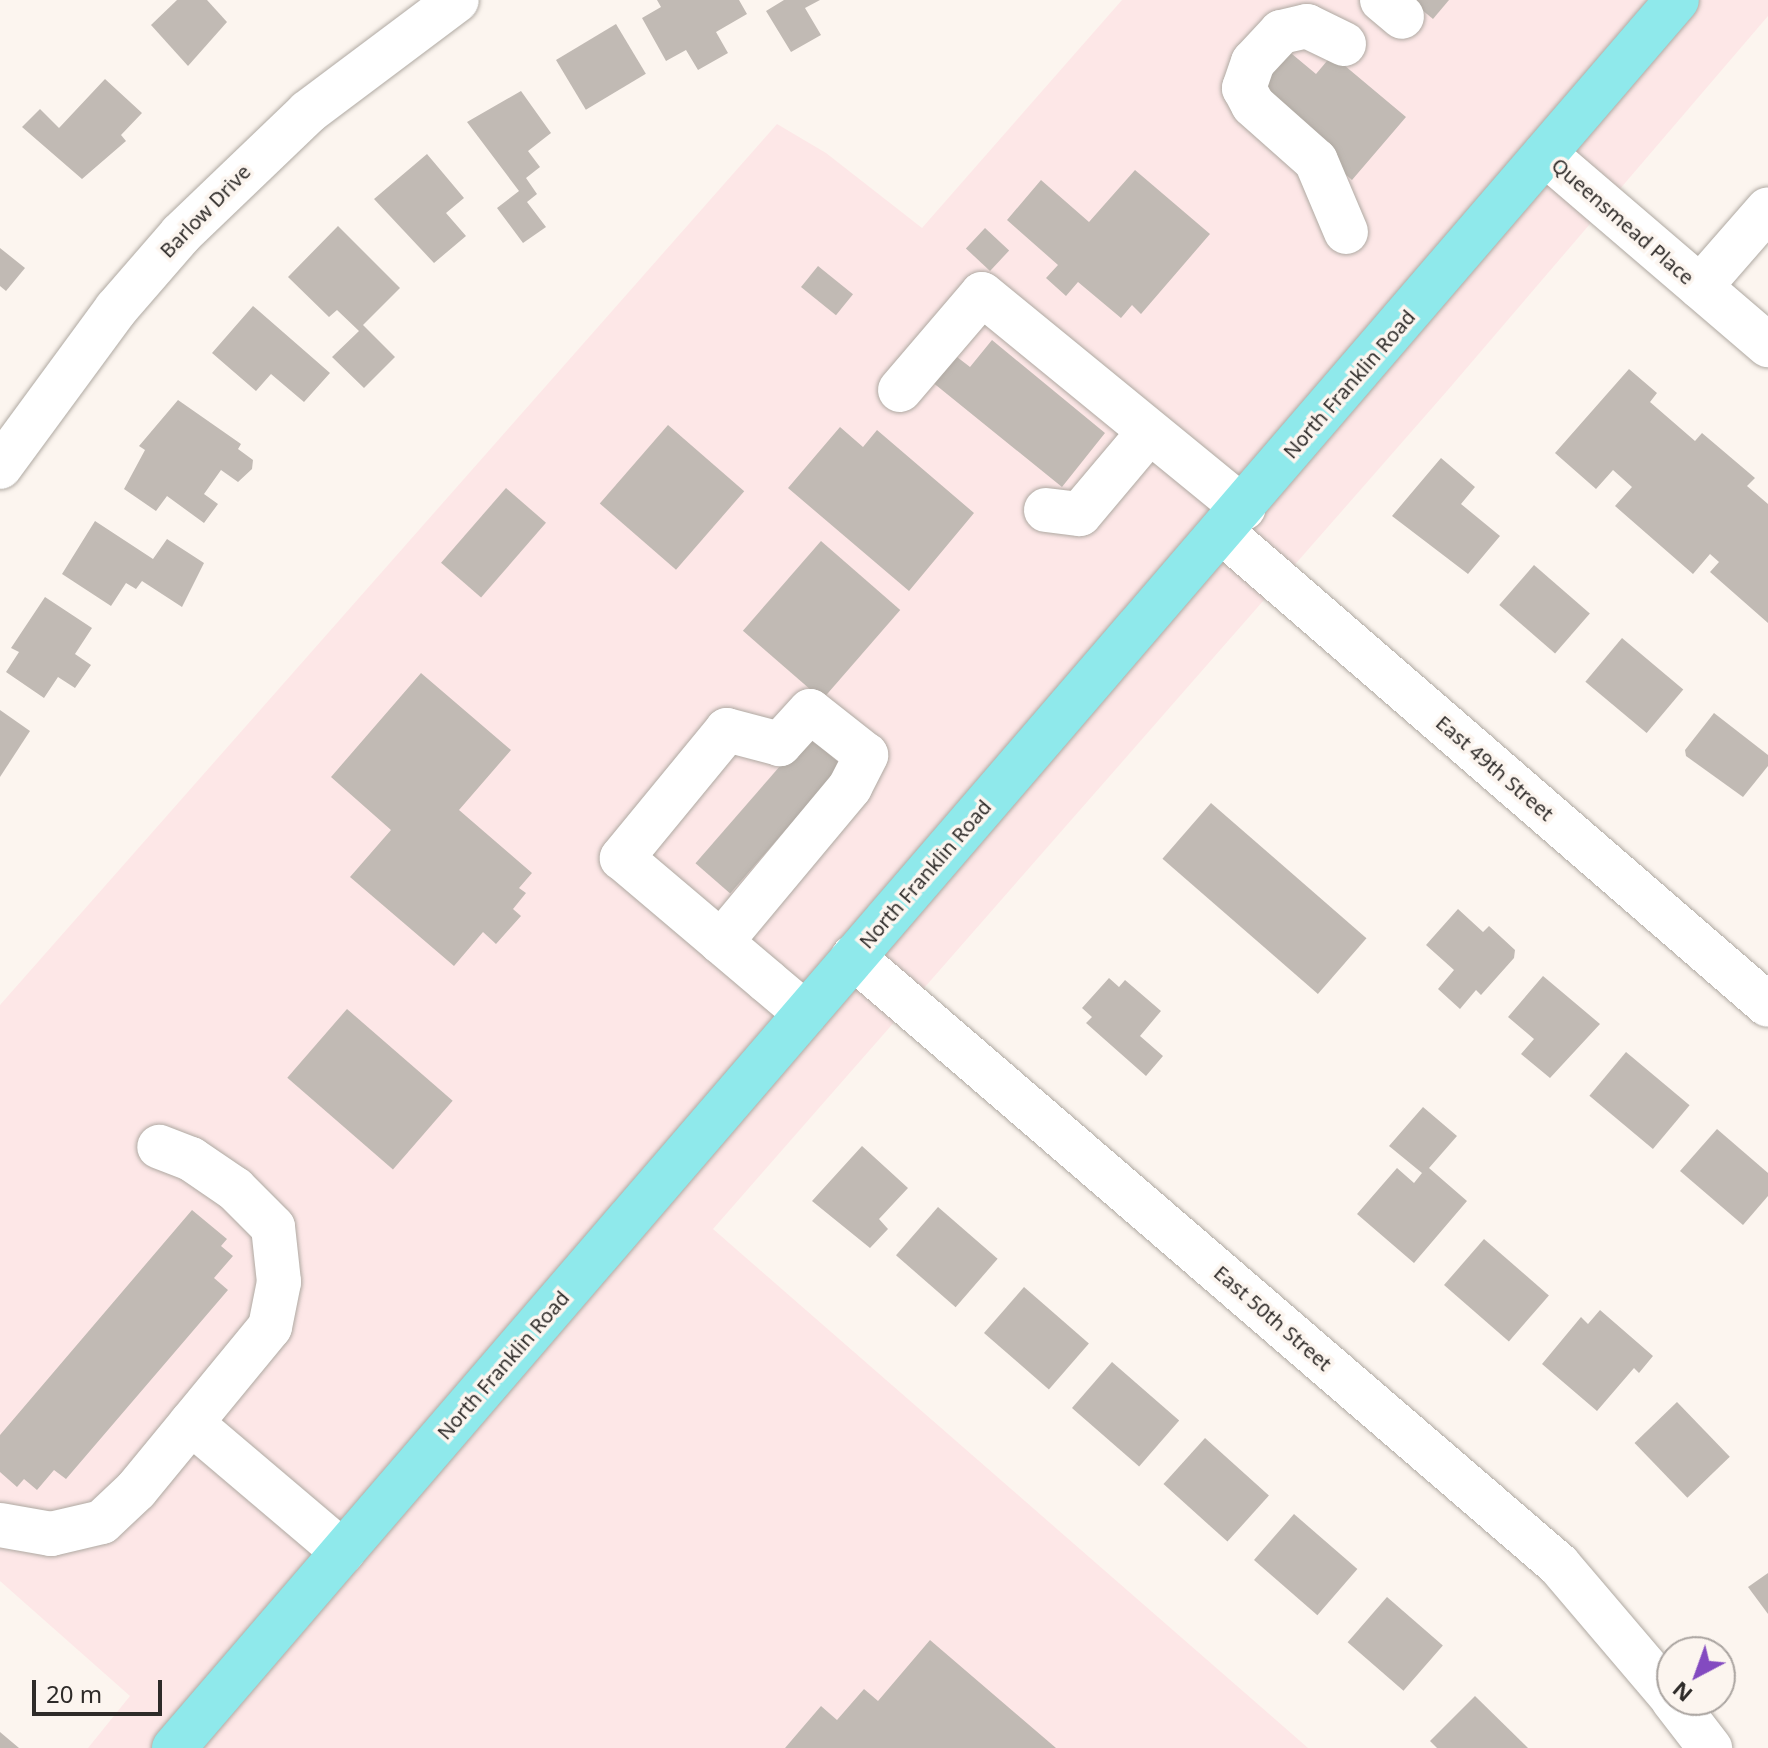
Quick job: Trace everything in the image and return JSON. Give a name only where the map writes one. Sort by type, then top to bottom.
[{"type":"main road","name":"North Franklin Road","points":[[174,1748],[1677,0]]},
{"type":"street","name":"Barlow Drive","points":[[0,467],[116,309],[181,234],[308,112],[457,0]]},
{"type":"street","points":[[1344,44],[1307,26],[1281,32],[1253,62],[1244,88],[1253,105],[1316,161],[1346,232]]},
{"type":"street","name":"Queensmead Place","points":[[1545,154],[1768,345]]},
{"type":"street","name":"Queensmead Place","points":[[1700,287],[1768,209]]},
{"type":"street","name":"East 49th Street","points":[[900,390],[982,294],[1149,432],[1232,520],[1768,1005]]},
{"type":"street","points":[[1046,510],[1080,514],[1149,432]]},
{"type":"street","points":[[721,942],[850,787],[866,755],[810,711],[780,744],[727,730],[622,858],[721,942],[805,1013]]},
{"type":"street","name":"East 50th Street","points":[[853,957],[1559,1565],[1656,1679]]},
{"type":"street","points":[[0,1525],[51,1534],[102,1522],[191,1423],[270,1327],[279,1282],[273,1227],[235,1189],[191,1159],[159,1147]]},
{"type":"street","points":[[191,1423],[343,1552]]},
{"type":"street","name":"East 50th Street","points":[[1686,1716],[1710,1748]]},
{"type":"shaded area","points":[[1122,0],[1768,0],[1768,16],[1447,391],[713,1229],[1308,1748],[88,1748],[130,1696],[0,1581],[0,1005],[777,124],[826,153],[922,228]]},
{"type":"building","points":[[177,0],[207,0],[227,22],[188,66],[151,25]]},
{"type":"building","points":[[657,0],[739,0],[747,14],[716,32],[728,53],[698,70],[686,50],[666,61],[642,18],[661,7]]},
{"type":"building","points":[[784,0],[820,0],[805,8],[821,35],[791,52],[766,11]]},
{"type":"building","points":[[1410,0],[1449,0],[1433,19]]},
{"type":"building","points":[[616,24],[646,74],[586,110],[556,60]]},
{"type":"building","points":[[1286,49],[1316,74],[1332,55],[1406,117],[1352,180],[1265,106],[1256,84]]},
{"type":"building","points":[[105,79],[142,113],[121,135],[126,141],[82,179],[22,127],[40,109],[59,128]]},
{"type":"building","points":[[521,91],[551,133],[528,151],[540,167],[526,178],[537,194],[527,202],[546,227],[523,243],[497,208],[519,191],[467,122]]},
{"type":"building","points":[[427,154],[464,198],[446,213],[466,236],[434,263],[374,199]]},
{"type":"building","points":[[1135,170],[1210,234],[1141,314],[1132,305],[1121,318],[1078,282],[1066,296],[1046,278],[1058,265],[1007,220],[1041,180],[1089,222]]},
{"type":"building","points":[[338,226],[400,288],[363,325],[395,357],[364,388],[332,357],[359,331],[337,310],[329,317],[288,277]]},
{"type":"building","points":[[985,228],[1009,251],[990,271],[966,248]]},
{"type":"building","points":[[0,248],[25,268],[6,291],[0,286]]},
{"type":"building","points":[[818,266],[853,294],[836,315],[801,287]]},
{"type":"building","points":[[253,306],[330,373],[304,402],[271,374],[256,391],[212,353]]},
{"type":"building","points":[[992,340],[1105,433],[1062,487],[926,377],[948,350],[970,367]]},
{"type":"building","points":[[1629,369],[1657,393],[1650,402],[1695,441],[1702,433],[1755,478],[1747,486],[1768,504],[1768,623],[1710,572],[1719,562],[1710,554],[1693,574],[1615,506],[1632,487],[1613,470],[1596,489],[1555,453]]},
{"type":"building","points":[[178,400],[241,444],[238,449],[253,460],[252,469],[238,482],[221,470],[204,494],[218,504],[204,523],[167,496],[156,511],[124,489],[145,450],[139,446]]},
{"type":"building","points":[[668,425],[744,491],[676,570],[600,503]]},
{"type":"building","points":[[840,427],[863,447],[877,430],[974,513],[909,591],[788,488]]},
{"type":"building","points":[[1441,458],[1475,487],[1461,504],[1500,536],[1468,574],[1392,516]]},
{"type":"building","points":[[506,488],[546,523],[481,597],[441,563]]},
{"type":"building","points":[[95,521],[153,559],[167,539],[204,563],[182,607],[142,581],[136,589],[126,583],[111,606],[62,574]]},
{"type":"building","points":[[821,541],[900,610],[822,700],[743,631]]},
{"type":"building","points":[[1534,565],[1590,614],[1555,654],[1499,605]]},
{"type":"building","points":[[45,597],[92,628],[75,654],[91,665],[75,688],[58,677],[44,698],[6,672],[19,652],[11,648]]},
{"type":"building","points":[[1622,638],[1683,689],[1647,733],[1585,682]]},
{"type":"building","points":[[421,673],[511,750],[459,810],[532,873],[519,888],[526,893],[513,909],[521,916],[496,944],[483,932],[454,966],[350,877],[391,830],[331,777]]},
{"type":"building","points":[[0,710],[30,731],[0,777]]},
{"type":"building","points":[[1714,713],[1768,755],[1768,766],[1743,797],[1686,756],[1685,750]]},
{"type":"building","points":[[807,735],[842,765],[730,893],[695,863]]},
{"type":"building","points":[[1211,803],[1366,938],[1318,994],[1162,859]]},
{"type":"building","points":[[1458,909],[1483,932],[1489,926],[1515,950],[1514,958],[1481,995],[1476,990],[1460,1009],[1438,989],[1454,970],[1426,945]]},
{"type":"building","points":[[1543,976],[1600,1024],[1550,1078],[1521,1054],[1534,1039],[1508,1017]]},
{"type":"building","points":[[1109,978],[1119,987],[1125,980],[1161,1011],[1140,1036],[1163,1056],[1146,1076],[1086,1023],[1092,1017],[1082,1008]]},
{"type":"building","points":[[347,1009],[453,1101],[393,1170],[287,1078]]},
{"type":"building","points":[[1626,1052],[1690,1105],[1653,1149],[1589,1096]]},
{"type":"building","points":[[1423,1107],[1457,1136],[1429,1168],[1467,1201],[1414,1263],[1357,1214],[1397,1168],[1414,1183],[1422,1173],[1389,1146]]},
{"type":"building","points":[[1717,1129],[1768,1173],[1768,1196],[1743,1225],[1680,1171]]},
{"type":"building","points":[[862,1146],[908,1188],[879,1219],[888,1229],[870,1248],[812,1201]]},
{"type":"building","points":[[938,1207],[998,1259],[956,1307],[896,1255]]},
{"type":"building","points":[[192,1210],[227,1239],[221,1246],[233,1256],[214,1278],[228,1290],[66,1479],[54,1470],[37,1490],[24,1479],[17,1487],[0,1472],[0,1435]]},
{"type":"building","points":[[1484,1239],[1549,1295],[1509,1341],[1444,1285]]},
{"type":"building","points":[[1024,1287],[1089,1343],[1049,1389],[984,1333]]},
{"type":"building","points":[[1600,1310],[1653,1356],[1639,1373],[1634,1368],[1597,1411],[1542,1364],[1581,1317],[1588,1324]]},
{"type":"building","points":[[1112,1362],[1179,1420],[1139,1466],[1072,1408]]},
{"type":"building","points":[[1677,1402],[1730,1457],[1687,1498],[1635,1443]]},
{"type":"building","points":[[1205,1438],[1269,1496],[1227,1542],[1164,1484]]},
{"type":"building","points":[[1294,1514],[1357,1569],[1317,1615],[1254,1560]]},
{"type":"building","points":[[1768,1573],[1768,1614],[1748,1587]]},
{"type":"building","points":[[1387,1597],[1443,1646],[1403,1691],[1348,1642]]},
{"type":"building","points":[[930,1640],[1056,1748],[785,1748],[821,1706],[837,1720],[864,1689],[878,1701]]},
{"type":"building","points":[[1475,1696],[1528,1748],[1437,1748],[1430,1741]]},
{"type":"building","points":[[0,1732],[19,1748],[0,1748]]}]
